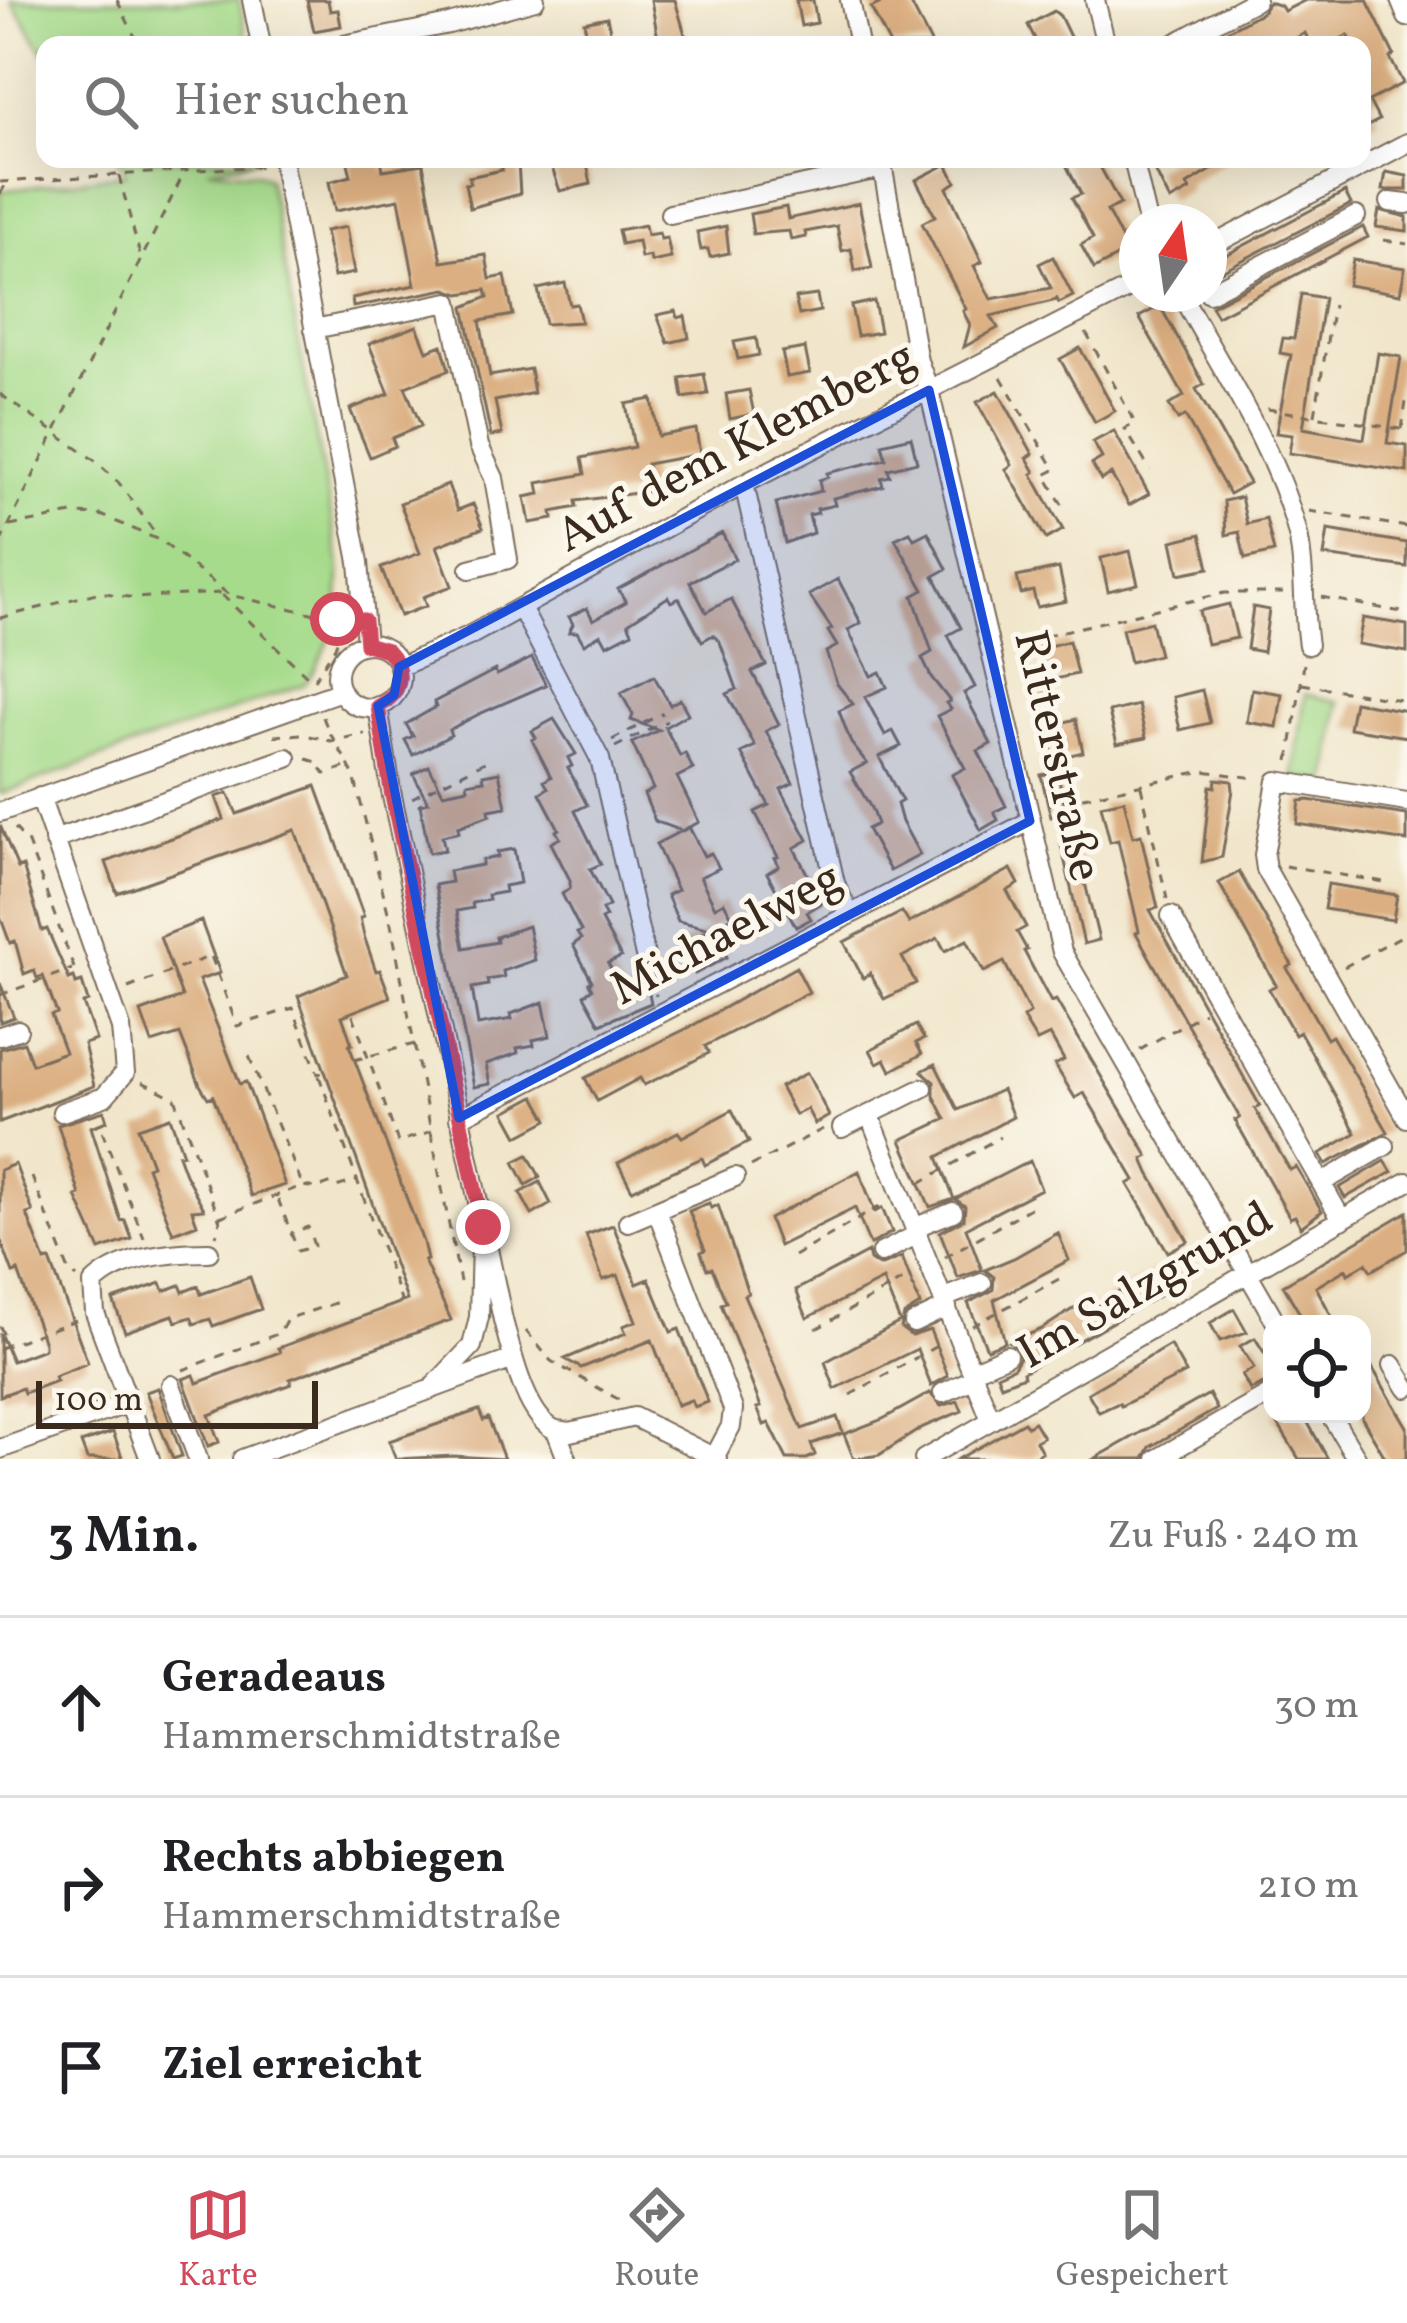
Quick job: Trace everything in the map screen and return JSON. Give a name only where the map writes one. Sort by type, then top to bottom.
[{"type":"street","points":[[252,0],[258,36]]},
{"type":"street","points":[[386,36],[535,0]]},
{"type":"street","points":[[850,0],[857,36]]},
{"type":"street","points":[[1096,0],[1104,36]]},
{"type":"street","points":[[1189,36],[1256,0]]},
{"type":"street","points":[[1400,0],[1407,17]]},
{"type":"street","points":[[1371,161],[1407,142]]},
{"type":"street","points":[[283,168],[359,562],[366,644]]},
{"type":"street","points":[[670,214],[865,168]]},
{"type":"street","name":"Ritterstraße","points":[[883,168],[917,361],[929,390],[1062,952],[1272,1315]]},
{"type":"street","points":[[1135,168],[1144,204]]},
{"type":"street","points":[[1227,238],[1358,168]]},
{"type":"street","points":[[1306,196],[1324,232]]},
{"type":"street","points":[[1227,283],[1356,216]]},
{"type":"street","name":"Auf dem Klemberg","points":[[399,667],[1119,293]]},
{"type":"street","points":[[314,329],[449,302],[479,446],[494,478],[508,560],[470,569]]},
{"type":"street","points":[[1191,312],[1289,508],[1302,557],[1308,645]]},
{"type":"street","points":[[744,484],[835,883],[849,914]]},
{"type":"street","name":"Auf dem Klemberg","points":[[520,608],[597,752],[609,784],[645,956]]},
{"type":"street","points":[[366,644],[387,650],[399,667],[394,695],[378,706],[354,704],[341,691],[337,676],[342,659],[354,648],[366,644]]},
{"type":"street","points":[[0,812],[42,805],[341,691]]},
{"type":"street","points":[[378,706],[394,806],[503,1320],[513,1359],[537,1414],[545,1426],[570,1432],[634,1417],[715,1458],[733,1408],[657,1211]]},
{"type":"street","points":[[54,840],[287,758]]},
{"type":"street","points":[[1407,802],[1281,782],[1264,855],[1266,869],[1407,1118]]},
{"type":"street","points":[[42,805],[121,1028],[125,1073],[104,1096],[62,1112]]},
{"type":"street","name":"Michaelweg","points":[[460,1118],[1029,815]]},
{"type":"street","points":[[1171,916],[1342,1220]]},
{"type":"street","points":[[842,1128],[923,1088]]},
{"type":"street","points":[[870,1115],[991,1420]]},
{"type":"street","points":[[1321,1183],[1385,1146]]},
{"type":"street","points":[[628,1222],[735,1177]]},
{"type":"street","name":"Im Salzgrund","points":[[924,1459],[1407,1182]]},
{"type":"street","points":[[881,1252],[953,1212]]},
{"type":"street","points":[[430,1389],[472,1346],[476,1334],[483,1227]]},
{"type":"street","points":[[150,1459],[95,1313],[93,1284],[102,1275],[151,1257],[208,1252]]},
{"type":"street","points":[[914,1323],[982,1283]]},
{"type":"street","points":[[943,1393],[1007,1355]]},
{"type":"street","points":[[242,1459],[513,1359]]},
{"type":"street","points":[[1393,1365],[1407,1388]]},
{"type":"street","points":[[169,1380],[198,1459]]},
{"type":"street","points":[[1157,1459],[1263,1398]]},
{"type":"street","points":[[0,1449],[129,1403]]},
{"type":"street","points":[[1191,1456],[1263,1412]]},
{"type":"street","points":[[1335,1423],[1357,1459]]},
{"type":"street","points":[[556,1430],[567,1459]]},
{"type":"path","points":[[117,0],[135,36]]},
{"type":"path","points":[[0,182],[220,168]]},
{"type":"path","points":[[0,543],[185,171]]},
{"type":"path","points":[[118,174],[141,259]]},
{"type":"path","points":[[0,194],[8,182]]},
{"type":"path","points":[[1384,240],[1407,244]]},
{"type":"path","points":[[1315,417],[1334,305]]},
{"type":"path","points":[[1076,316],[1135,423],[1126,429],[1150,470]]},
{"type":"path","name":"Auf dem Klemberg","points":[[991,360],[1054,470],[1046,475],[1064,508]]},
{"type":"path","points":[[0,394],[119,483],[161,541],[312,682],[334,647],[343,620]]},
{"type":"path","points":[[1241,405],[1404,430],[1407,395]]},
{"type":"path","points":[[1289,508],[1407,527]]},
{"type":"path","points":[[8,527],[72,514],[101,515],[161,541]]},
{"type":"path","points":[[0,617],[100,592],[134,598],[219,591],[343,620],[364,620]]},
{"type":"path","points":[[990,649],[1224,593],[1304,594],[1407,613]]},
{"type":"path","points":[[1029,815],[1203,771],[1281,782],[1308,645]]},
{"type":"path","points":[[1301,683],[1407,701]]},
{"type":"path","points":[[317,700],[331,741],[350,765],[391,924],[460,1282]]},
{"type":"path","points":[[597,752],[663,713]]},
{"type":"path","points":[[597,752],[667,721]]},
{"type":"path","points":[[262,739],[302,734],[331,741],[382,730]]},
{"type":"path","points":[[287,758],[317,762],[325,774],[350,765]]},
{"type":"path","points":[[394,806],[491,759]]},
{"type":"path","points":[[1141,784],[1171,916]]},
{"type":"path","points":[[0,995],[74,968],[28,843],[8,825],[42,805]]},
{"type":"path","points":[[1266,869],[1274,864],[1391,883]]},
{"type":"path","points":[[1327,976],[1407,933]]},
{"type":"path","points":[[109,995],[211,956],[237,1026],[293,1008],[321,1073],[402,1303]]},
{"type":"path","points":[[645,956],[661,1015]]},
{"type":"path","points":[[1123,1060],[1220,1003]]},
{"type":"path","points":[[353,1016],[398,1142],[432,1131]]},
{"type":"path","points":[[354,1060],[443,1035]]},
{"type":"path","points":[[249,1056],[302,1186]]},
{"type":"path","points":[[125,1073],[175,1098],[218,1217],[208,1252]]},
{"type":"path","points":[[735,1177],[824,1128],[842,1128]]},
{"type":"path","points":[[102,1131],[151,1257]]},
{"type":"path","points":[[32,1178],[68,1271],[93,1284]]},
{"type":"path","points":[[218,1217],[302,1186],[332,1183],[336,1187],[357,1180]]},
{"type":"path","points":[[278,1197],[291,1233]]},
{"type":"path","points":[[169,1380],[280,1333],[287,1319],[344,1300]]},
{"type":"path","points":[[0,1348],[95,1313]]},
{"type":"path","points":[[503,1320],[530,1333],[551,1361],[622,1400],[634,1417]]},
{"type":"path","points":[[0,1326],[8,1346]]},
{"type":"highlighted area","points":[[929,390],[1030,821],[459,1118],[378,706],[394,695],[399,667]]},
{"type":"green space","points":[[11,0],[239,0],[246,36],[36,36],[36,40]]},
{"type":"green space","points":[[122,168],[213,168],[208,169],[268,178],[339,559],[337,610],[323,655],[305,684],[0,794],[0,191],[126,174]]},
{"type":"green space","points":[[1305,694],[1339,702],[1328,782],[1294,776]]},
{"type":"building","points":[[307,0],[328,0],[330,11],[338,10],[341,26],[314,31]]},
{"type":"building","points":[[651,0],[675,0],[685,36],[658,36]]},
{"type":"building","points":[[796,0],[813,0],[817,23],[801,26]]},
{"type":"building","points":[[887,0],[909,0],[927,36],[885,36],[871,8]]},
{"type":"building","points":[[1306,0],[1367,0],[1403,83],[1371,100],[1371,36],[1218,36],[1262,12],[1269,2],[1284,11]]},
{"type":"building","points":[[1054,11],[1070,36],[1034,36],[1028,25]]},
{"type":"building","points":[[607,17],[611,36],[587,36],[584,22]]},
{"type":"building","points":[[349,168],[424,168],[442,262],[486,255],[490,279],[505,276],[513,315],[480,321],[490,376],[530,369],[534,393],[495,401],[502,434],[491,436],[464,307],[488,297],[486,290],[460,294],[446,289],[353,307],[352,298],[415,285],[399,199],[335,211],[329,182],[351,176]]},
{"type":"building","points":[[518,168],[520,194],[470,208],[465,184],[470,183],[469,177]]},
{"type":"building","points":[[552,168],[588,168],[591,184],[560,191]]},
{"type":"building","points":[[949,168],[956,182],[947,188],[982,262],[974,266],[991,299],[1051,288],[1039,264],[1053,257],[1073,296],[991,316],[998,328],[964,347],[970,325],[966,309],[922,223],[935,216],[916,180]]},
{"type":"building","points":[[1068,168],[1101,168],[1120,204],[1107,211],[1119,234],[1119,256],[1094,269],[1081,245],[1093,238],[1072,198],[1081,194]]},
{"type":"building","points":[[1156,168],[1214,168],[1170,201]]},
{"type":"building","points":[[1386,172],[1407,176],[1407,190],[1383,190]]},
{"type":"building","points":[[1345,192],[1351,204],[1227,268],[1227,254]]},
{"type":"building","points":[[859,203],[872,268],[855,271],[851,249],[842,251],[837,226],[791,240],[789,231],[753,234],[750,214],[786,207],[788,219]]},
{"type":"building","points":[[1379,210],[1407,217],[1407,231],[1376,227]]},
{"type":"building","points":[[645,225],[647,235],[659,233],[661,239],[667,238],[671,258],[651,262],[650,256],[641,258],[638,241],[621,244],[618,230]]},
{"type":"building","points":[[726,226],[729,253],[710,257],[708,249],[701,250],[697,232]]},
{"type":"building","points":[[346,227],[354,273],[334,277],[325,231]]},
{"type":"building","points":[[1363,227],[1368,237],[1227,311],[1227,298]]},
{"type":"building","points":[[1353,260],[1405,268],[1400,294],[1348,285]]},
{"type":"building","points":[[565,283],[570,305],[577,304],[581,322],[545,324],[538,289]]},
{"type":"building","points":[[1301,294],[1324,298],[1303,428],[1364,439],[1378,353],[1401,357],[1387,443],[1407,446],[1407,472],[1289,453],[1292,435],[1276,433],[1291,355],[1280,353],[1283,338],[1294,339]]},
{"type":"building","points":[[817,295],[820,311],[799,315],[795,298]]},
{"type":"building","points":[[874,301],[880,332],[857,336],[851,306]]},
{"type":"building","points":[[676,311],[678,318],[685,316],[689,338],[668,343],[657,315]]},
{"type":"building","points":[[1163,312],[1204,384],[1196,389],[1249,483],[1229,494],[1185,416],[1178,420],[1169,405],[1184,396],[1139,317]]},
{"type":"building","points":[[417,326],[427,351],[442,345],[449,370],[405,387],[421,426],[392,438],[395,446],[370,457],[350,409],[389,394],[369,344]]},
{"type":"building","points":[[756,338],[759,355],[738,359],[734,342]]},
{"type":"building","points":[[805,348],[810,373],[787,377],[782,352]]},
{"type":"building","points":[[1080,348],[1115,411],[1095,422],[1060,359]]},
{"type":"building","points":[[704,374],[708,394],[683,398],[680,378]]},
{"type":"building","points":[[749,390],[754,414],[730,419],[726,394]]},
{"type":"building","points":[[998,391],[1033,454],[1027,458],[1032,474],[1063,530],[1046,539],[1006,469],[1012,465],[977,402]]},
{"type":"building","points":[[652,399],[658,436],[696,429],[700,454],[647,464],[652,491],[576,501],[577,507],[552,512],[553,519],[530,523],[525,497],[540,494],[538,483],[585,474],[582,458],[634,447],[626,404]]},
{"type":"building","points":[[1114,431],[1149,494],[1129,505],[1111,474],[1101,480],[1092,464],[1102,458],[1093,442]]},
{"type":"building","points":[[911,437],[917,462],[888,469],[890,476],[881,478],[883,486],[833,498],[835,505],[809,515],[813,533],[785,543],[776,503],[821,491],[819,480],[828,477],[827,473],[886,459],[882,444]]},
{"type":"building","points":[[448,485],[458,510],[473,504],[483,528],[437,546],[452,586],[423,597],[426,606],[400,616],[381,568],[420,553],[400,503]]},
{"type":"building","points":[[1241,497],[1247,524],[1266,519],[1274,552],[1245,559],[1239,532],[1226,535],[1224,501]]},
{"type":"building","points":[[1328,530],[1407,543],[1407,567],[1324,556]]},
{"type":"building","points":[[910,532],[914,539],[928,532],[947,569],[934,576],[961,628],[948,635],[975,687],[964,693],[991,744],[978,751],[1006,806],[994,812],[998,820],[981,830],[952,775],[965,768],[937,716],[951,709],[946,703],[950,701],[922,658],[932,652],[913,596],[924,590],[895,539]]},
{"type":"building","points":[[722,533],[735,559],[690,582],[706,612],[731,599],[766,665],[752,672],[779,724],[766,731],[793,783],[781,789],[808,840],[794,848],[822,903],[807,912],[811,919],[796,927],[767,873],[779,866],[778,857],[755,812],[769,805],[741,753],[755,746],[727,694],[737,689],[720,642],[713,635],[702,641],[679,598],[671,602],[668,597],[628,623],[632,632],[607,645],[601,634],[584,644],[577,632],[569,632],[573,624],[569,617],[587,608],[593,620],[626,602],[618,589]]},
{"type":"building","points":[[1201,534],[1209,568],[1179,574],[1172,541]]},
{"type":"building","points":[[1130,551],[1138,584],[1108,591],[1101,558]]},
{"type":"building","points":[[1059,568],[1066,601],[1037,607],[1033,591],[1021,594],[1017,577]]},
{"type":"building","points":[[838,579],[861,623],[848,630],[871,676],[880,672],[887,687],[865,697],[885,735],[893,731],[901,746],[879,757],[902,801],[897,804],[902,822],[920,855],[890,871],[867,829],[877,824],[871,808],[850,772],[867,763],[851,743],[839,711],[853,704],[837,684],[826,652],[837,646],[828,631],[832,629],[809,595]]},
{"type":"building","points":[[1229,604],[1237,638],[1207,644],[1199,611]]},
{"type":"building","points":[[1253,607],[1269,610],[1263,652],[1247,649]]},
{"type":"building","points":[[1363,618],[1407,625],[1407,652],[1358,644]]},
{"type":"building","points":[[1151,622],[1159,655],[1130,662],[1122,629]]},
{"type":"building","points":[[1069,641],[1077,674],[1047,681],[1040,648]]},
{"type":"building","points":[[532,658],[546,685],[479,714],[413,755],[405,740],[413,736],[406,724],[436,707],[434,702],[495,670],[497,675]]},
{"type":"building","points":[[654,676],[670,705],[680,699],[688,714],[665,727],[680,756],[685,753],[693,769],[677,777],[699,822],[682,831],[655,821],[644,794],[653,789],[632,743],[659,730],[631,720],[633,715],[621,693]]},
{"type":"building","points":[[1049,687],[1058,724],[1076,719],[1083,752],[1054,759],[1033,690]]},
{"type":"building","points":[[1252,689],[1282,694],[1277,727],[1247,722]]},
{"type":"building","points":[[1202,690],[1210,723],[1180,730],[1173,697]]},
{"type":"building","points":[[1354,702],[1407,711],[1407,737],[1349,728]]},
{"type":"building","points":[[1138,705],[1146,738],[1117,744],[1109,712]]},
{"type":"building","points":[[554,719],[576,754],[568,758],[572,766],[568,768],[587,805],[575,811],[601,864],[590,869],[609,906],[602,910],[606,917],[601,920],[621,957],[608,963],[624,994],[648,988],[651,1003],[600,1024],[584,995],[592,989],[592,981],[573,945],[581,939],[577,933],[581,931],[562,894],[570,888],[570,880],[551,843],[560,838],[559,829],[540,793],[548,788],[544,781],[551,777],[532,740],[536,738],[532,731]]},
{"type":"building","points":[[429,766],[443,793],[468,788],[467,783],[499,772],[506,807],[489,810],[490,815],[442,836],[445,850],[429,853],[420,804],[428,802],[413,774]]},
{"type":"building","points":[[1057,772],[1067,813],[1051,817],[1041,775]]},
{"type":"building","points":[[1216,779],[1232,781],[1233,790],[1222,857],[1202,862],[1210,786],[1215,787]]},
{"type":"building","points":[[316,786],[364,917],[360,918],[364,936],[376,971],[380,970],[390,997],[342,1016],[349,1045],[423,1242],[424,1261],[451,1320],[290,1379],[291,1384],[209,1415],[219,1442],[208,1446],[183,1379],[194,1375],[197,1383],[407,1300],[298,996],[347,975],[295,830],[117,893],[106,862],[224,819],[216,797],[228,793],[237,814]]},
{"type":"building","points":[[1124,800],[1133,837],[1141,835],[1158,908],[1150,910],[1260,1106],[1255,1109],[1290,1170],[1296,1167],[1322,1211],[1301,1227],[1295,1216],[1290,1218],[1235,1120],[1240,1118],[1136,933],[1118,840],[1110,842],[1101,805]]},
{"type":"building","points":[[1300,801],[1407,815],[1407,841],[1297,824]]},
{"type":"building","points":[[0,825],[18,868],[23,866],[42,931],[47,929],[69,979],[82,982],[88,1001],[83,1003],[96,1040],[84,1044],[94,1086],[0,1122],[0,1049],[24,1042],[32,1064],[65,1052],[43,976],[37,978],[34,970],[24,974],[15,941],[10,943],[0,916]]},
{"type":"building","points":[[689,827],[704,856],[711,853],[719,868],[700,877],[715,907],[724,902],[732,917],[710,929],[678,921],[667,895],[677,890],[656,844]]},
{"type":"building","points":[[1075,842],[1099,940],[1084,944],[1061,845]]},
{"type":"building","points":[[514,849],[520,883],[504,886],[505,892],[488,895],[489,900],[472,903],[473,908],[457,911],[464,948],[497,942],[496,937],[528,926],[535,960],[503,971],[504,977],[487,980],[488,985],[472,988],[478,1025],[512,1019],[511,1014],[543,1002],[550,1036],[486,1064],[490,1084],[474,1087],[435,885],[451,882],[449,871],[482,865],[482,860],[498,857],[497,852]]},
{"type":"building","points":[[1011,869],[1019,884],[1007,891],[1026,927],[1017,932],[1024,951],[1148,1156],[1143,1159],[1149,1173],[1188,1241],[1168,1252],[1128,1184],[1135,1180],[1084,1093],[1075,1098],[1055,1065],[1064,1060],[1050,1035],[1037,1041],[1023,1018],[1030,1013],[1004,962],[984,972],[967,940],[945,951],[938,938],[902,957],[916,983],[884,999],[870,973],[863,978],[844,942],[902,912],[909,923]]},
{"type":"building","points":[[1239,872],[1327,1039],[1332,1036],[1388,1132],[1326,1164],[1320,1154],[1356,1133],[1300,1032],[1295,1035],[1269,989],[1276,985],[1219,883]]},
{"type":"building","points":[[1328,884],[1397,895],[1393,920],[1324,909]]},
{"type":"building","points":[[201,921],[220,973],[199,980],[240,1084],[246,1082],[285,1185],[251,1196],[213,1096],[208,1098],[200,1085],[180,1034],[152,1043],[141,1012],[182,997],[160,937]]},
{"type":"building","points":[[712,928],[727,957],[695,974],[681,944]]},
{"type":"building","points":[[796,967],[809,992],[705,1046],[709,1053],[682,1067],[644,1085],[640,1078],[597,1101],[585,1078],[690,1027]]},
{"type":"building","points":[[0,983],[14,1017],[0,1022]]},
{"type":"building","points":[[916,1025],[924,1039],[916,1043],[922,1054],[891,1071],[885,1059],[877,1063],[870,1050]]},
{"type":"building","points":[[935,1064],[958,1110],[1002,1090],[1013,1117],[938,1157],[954,1199],[930,1207],[901,1140],[946,1119],[934,1096],[934,1081],[922,1071]]},
{"type":"building","points":[[807,1073],[829,1116],[815,1124],[807,1109],[795,1115],[780,1087]]},
{"type":"building","points":[[535,1096],[548,1120],[518,1136],[505,1112]]},
{"type":"building","points":[[732,1110],[749,1142],[705,1165],[702,1158],[632,1190],[618,1163]]},
{"type":"building","points":[[104,1111],[107,1121],[91,1127],[121,1221],[125,1220],[132,1239],[100,1250],[76,1196],[80,1195],[58,1125]]},
{"type":"building","points":[[170,1117],[185,1174],[204,1209],[192,1210],[197,1224],[173,1233],[147,1167],[152,1165],[138,1128]]},
{"type":"building","points":[[528,1155],[540,1177],[526,1185],[514,1162]]},
{"type":"building","points":[[1030,1161],[1041,1189],[966,1228],[982,1270],[958,1278],[940,1232],[964,1219],[965,1206],[955,1199]]},
{"type":"building","points":[[1385,1161],[1392,1172],[1345,1198],[1339,1188]]},
{"type":"building","points":[[15,1164],[33,1212],[27,1214],[45,1261],[50,1260],[88,1363],[24,1393],[22,1388],[0,1396],[0,1333],[12,1361],[44,1349],[18,1271],[13,1273],[0,1238],[0,1170]]},
{"type":"building","points":[[859,1171],[875,1212],[882,1208],[892,1232],[870,1245],[855,1208],[779,1246],[769,1219]]},
{"type":"building","points":[[540,1182],[551,1204],[532,1215],[520,1193]]},
{"type":"building","points":[[709,1203],[711,1208],[718,1205],[748,1293],[744,1295],[802,1429],[837,1417],[843,1433],[811,1444],[815,1455],[806,1459],[787,1459],[757,1408],[761,1407],[721,1304],[726,1302],[712,1268],[707,1269],[701,1252],[705,1250],[689,1211]]},
{"type":"building","points":[[1407,1212],[1407,1250],[1371,1271],[1366,1263],[1316,1287],[1331,1315],[1301,1315],[1283,1285]]},
{"type":"building","points":[[613,1225],[637,1284],[649,1279],[671,1332],[679,1329],[708,1402],[694,1407],[691,1400],[677,1405],[652,1340],[581,1368],[565,1359],[626,1333],[623,1326],[636,1321],[618,1275],[603,1280],[586,1235]]},
{"type":"building","points":[[1058,1233],[1069,1260],[994,1300],[1005,1342],[987,1349],[968,1303],[993,1290],[994,1277],[985,1270]]},
{"type":"building","points":[[868,1252],[879,1266],[902,1257],[920,1305],[904,1315],[901,1328],[912,1336],[930,1330],[948,1376],[931,1386],[917,1349],[835,1389],[825,1362],[900,1322],[883,1280],[807,1318],[796,1290]]},
{"type":"building","points":[[1173,1261],[1184,1282],[1001,1385],[997,1375],[1014,1367],[1020,1357],[1019,1348],[1010,1342],[1071,1310],[1086,1304],[1089,1309]]},
{"type":"building","points":[[250,1277],[261,1309],[213,1326],[210,1319],[194,1324],[191,1317],[176,1322],[173,1315],[125,1332],[113,1300],[161,1283],[164,1291],[180,1285],[183,1292],[198,1286],[201,1294]]},
{"type":"building","points":[[1234,1309],[1247,1332],[1220,1341],[1210,1323]]},
{"type":"building","points":[[1255,1338],[1263,1351],[1263,1384],[1250,1390],[1242,1375],[1254,1368],[1240,1346]]},
{"type":"building","points":[[1170,1345],[1186,1373],[1099,1412],[1088,1393]]},
{"type":"building","points":[[1371,1365],[1407,1427],[1407,1459],[1386,1459],[1365,1423],[1371,1423]]},
{"type":"building","points":[[158,1388],[182,1456],[173,1459],[146,1392]]},
{"type":"building","points":[[930,1393],[941,1406],[958,1401],[962,1411],[923,1427],[879,1455],[854,1459],[844,1434]]},
{"type":"building","points":[[1209,1394],[1217,1409],[1150,1447],[1144,1459],[1094,1459]]},
{"type":"building","points":[[479,1410],[483,1420],[488,1418],[504,1459],[396,1459],[389,1441]]},
{"type":"building","points":[[1024,1422],[1027,1426],[1034,1422],[1043,1437],[1036,1441],[1042,1452],[1030,1459],[958,1459]]},
{"type":"building","points":[[1277,1423],[1308,1423],[1328,1459],[1299,1459]]},
{"type":"building","points":[[113,1432],[123,1459],[87,1459],[81,1443]]},
{"type":"route","points":[[337,619],[364,620],[366,644],[387,650],[399,667],[399,686],[378,706],[391,791],[483,1227]]}]
